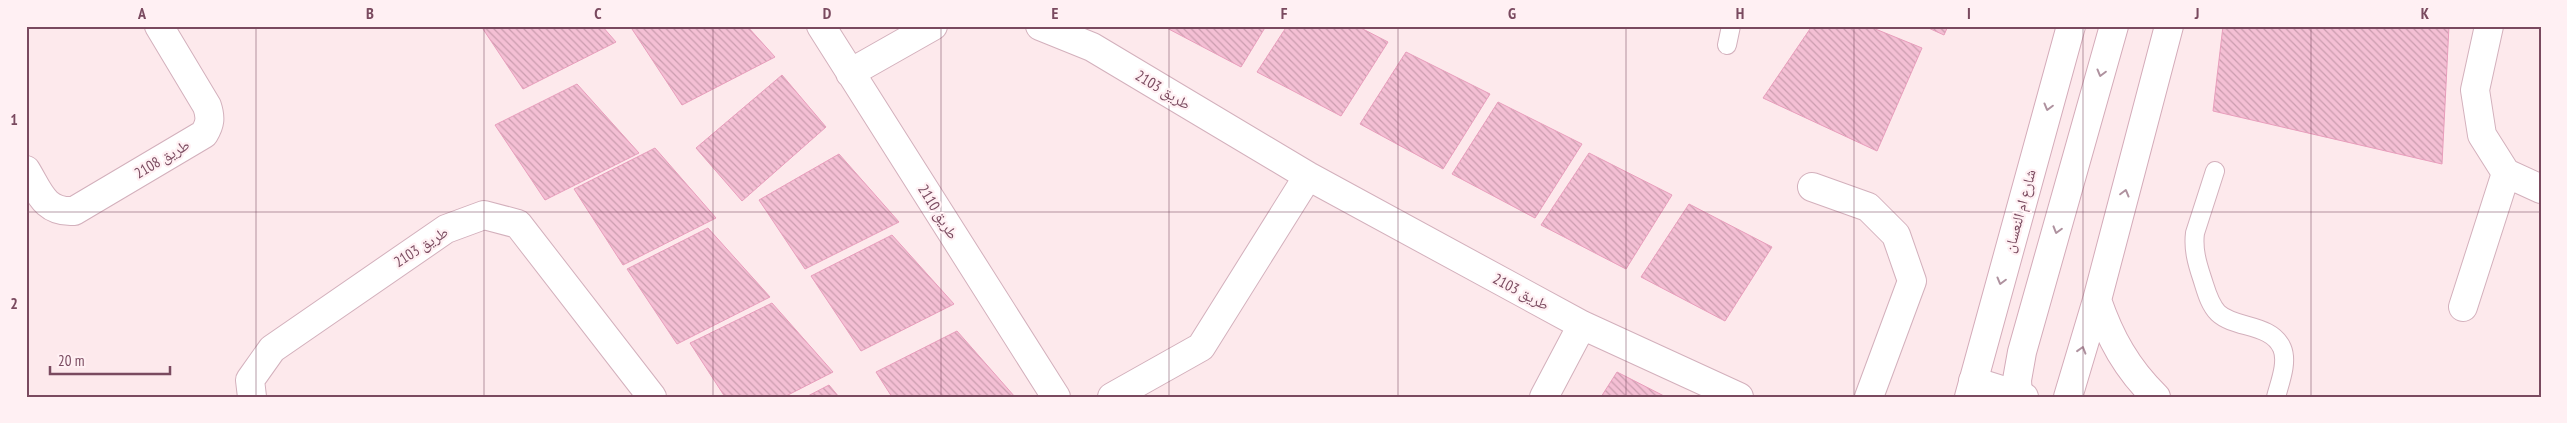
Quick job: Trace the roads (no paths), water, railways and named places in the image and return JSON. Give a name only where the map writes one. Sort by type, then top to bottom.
[{"type":"street","name":"طريق 2108","points":[[26,170],[47,204],[64,212],[74,211],[204,134],[209,125],[210,116],[207,106],[159,26]]},
{"type":"street","name":"طريق 2110","points":[[821,26],[1056,397]]},
{"type":"street","points":[[850,73],[933,26]]},
{"type":"street","name":"طريق 2103","points":[[1040,26],[1092,47],[1308,176],[1582,325],[1740,397]]},
{"type":"street","name":"شارع ام النعسان","points":[[1971,389],[2070,26]]},
{"type":"street","points":[[1971,389],[2019,396],[2017,380],[2022,352],[2114,26]]},
{"type":"street","points":[[2068,397],[2097,300],[2169,26]]},
{"type":"street","points":[[2489,26],[2476,90],[2482,135],[2506,173],[2541,189]]},
{"type":"street","points":[[2463,308],[2506,173]]},
{"type":"street","points":[[1112,397],[1201,347],[1308,176]]},
{"type":"street","points":[[1812,187],[1868,207],[1896,234],[1912,281],[1869,397]]},
{"type":"street","name":"طريق 2103","points":[[252,397],[250,380],[272,349],[446,229],[484,215],[518,224],[652,397]]},
{"type":"street","points":[[2097,300],[2108,330],[2122,358],[2141,383],[2156,397]]},
{"type":"street","points":[[1544,397],[1582,325]]},
{"type":"lane","points":[[1727,45],[1731,26]]},
{"type":"lane","points":[[2215,171],[2195,233],[2194,243],[2198,264],[2210,300],[2220,315],[2264,332],[2274,338],[2282,347],[2284,358],[2276,397]]}]
